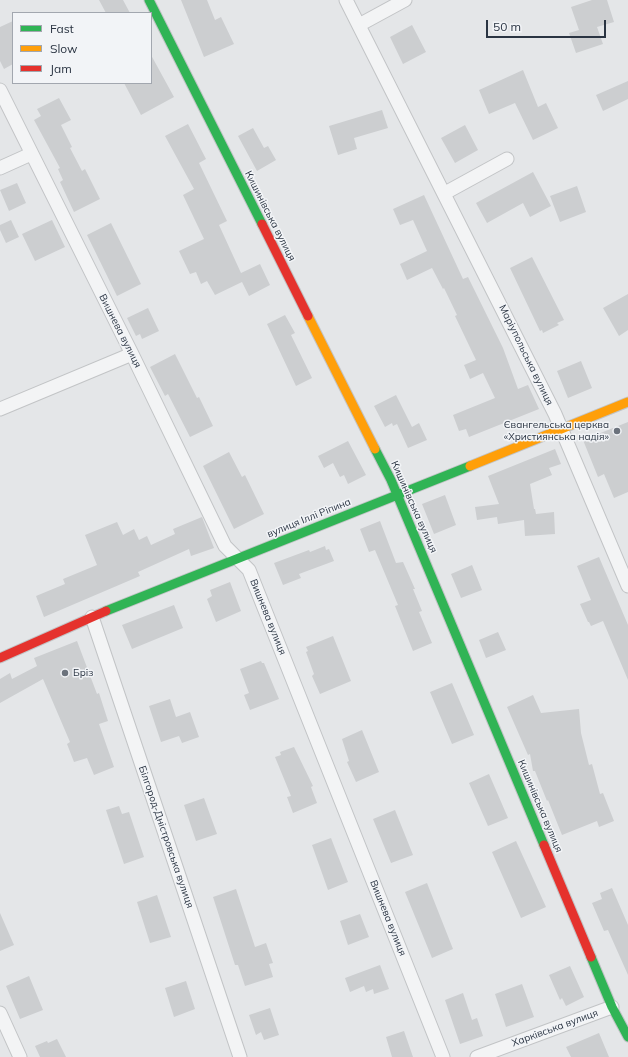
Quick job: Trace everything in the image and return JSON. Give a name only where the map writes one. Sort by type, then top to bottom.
[{"type":"street","name":"Кишинівська вулиця","points":[[149,0],[397,494],[612,1007],[628,1037]]},
{"type":"street","name":"Маріупольська вулиця","points":[[346,0],[445,193],[561,429],[628,586]]},
{"type":"street","points":[[359,25],[405,0]]},
{"type":"street","name":"Вишнева вулиця","points":[[0,90],[132,354],[225,546],[249,570],[443,1057]]},
{"type":"street","points":[[0,168],[31,154]]},
{"type":"street","points":[[445,193],[507,159]]},
{"type":"street","points":[[0,409],[132,354]]},
{"type":"street","name":"вулиця Іллі Ріпина","points":[[0,658],[92,617],[628,402]]},
{"type":"street","name":"Білгород-Дністровська вулиця","points":[[92,617],[240,1057]]},
{"type":"street","name":"Харківська вулиця","points":[[477,1057],[612,1007]]},
{"type":"street","points":[[0,1013],[20,1057]]},
{"type":"building","points":[[99,0],[123,0],[129,12],[105,12]]},
{"type":"building","points":[[181,0],[207,0],[215,20],[221,17],[234,44],[204,57]]},
{"type":"building","points":[[592,0],[607,0],[614,22],[597,27],[603,44],[576,53],[569,33],[579,30],[571,7]]},
{"type":"building","points":[[12,21],[12,65],[4,69],[0,61],[0,27]]},
{"type":"building","points":[[412,25],[426,52],[403,64],[390,37]]},
{"type":"building","points":[[152,57],[174,97],[141,115],[125,84],[152,84]]},
{"type":"building","points":[[523,70],[538,107],[546,103],[558,128],[533,140],[515,103],[489,114],[479,90]]},
{"type":"building","points":[[628,81],[628,99],[603,111],[596,95]]},
{"type":"building","points":[[59,98],[71,120],[61,125],[72,147],[70,148],[82,171],[85,169],[100,199],[74,212],[60,182],[63,180],[58,169],[60,168],[34,120],[41,116],[37,109]]},
{"type":"building","points":[[382,110],[388,128],[354,138],[357,149],[338,155],[329,126]]},
{"type":"building","points":[[188,124],[206,159],[199,163],[227,221],[219,225],[241,273],[260,264],[270,285],[249,296],[242,282],[215,295],[207,281],[201,284],[196,272],[190,274],[179,251],[204,239],[183,195],[194,189],[165,136]]},
{"type":"building","points":[[465,125],[478,150],[455,163],[441,138]]},
{"type":"building","points":[[253,128],[264,148],[268,146],[276,160],[257,171],[238,136]]},
{"type":"building","points":[[533,172],[551,206],[530,217],[523,203],[487,223],[476,203]]},
{"type":"building","points":[[17,183],[26,203],[9,211],[0,190]]},
{"type":"building","points":[[577,186],[586,212],[560,222],[550,196]]},
{"type":"building","points":[[424,195],[463,279],[468,277],[503,348],[518,389],[528,385],[539,409],[469,437],[466,429],[459,431],[453,415],[495,398],[483,373],[470,379],[464,365],[476,360],[455,316],[457,315],[444,288],[443,289],[432,268],[407,280],[400,264],[427,251],[413,220],[400,225],[393,209]]},
{"type":"building","points":[[11,220],[19,237],[6,243],[0,230],[0,225]]},
{"type":"building","points":[[52,220],[65,247],[35,261],[22,234]]},
{"type":"building","points":[[111,223],[141,284],[117,296],[87,235]]},
{"type":"building","points":[[532,257],[564,320],[557,323],[559,325],[543,333],[542,330],[540,331],[510,268]]},
{"type":"building","points":[[628,294],[628,330],[619,336],[603,308]]},
{"type":"building","points":[[148,308],[159,331],[142,339],[140,334],[136,336],[127,318]]},
{"type":"building","points":[[285,315],[295,333],[291,335],[312,378],[296,386],[267,324]]},
{"type":"building","points":[[175,354],[213,426],[190,437],[168,394],[165,396],[150,367]]},
{"type":"building","points":[[581,361],[592,388],[568,398],[557,371]]},
{"type":"building","points":[[396,395],[412,427],[419,423],[427,440],[408,448],[397,424],[393,426],[392,423],[385,427],[374,406]]},
{"type":"building","points":[[628,422],[628,492],[614,498],[604,474],[598,477],[583,440]]},
{"type":"building","points":[[348,441],[366,475],[348,484],[344,475],[340,477],[333,463],[324,468],[318,456]]},
{"type":"building","points":[[555,449],[561,464],[549,468],[552,475],[530,484],[536,514],[554,512],[555,534],[525,536],[524,520],[498,524],[497,517],[477,520],[475,507],[499,504],[488,476]]},
{"type":"building","points":[[229,452],[242,477],[245,475],[264,514],[234,529],[203,466]]},
{"type":"building","points":[[445,495],[456,525],[434,534],[422,504]]},
{"type":"building","points":[[202,517],[214,548],[191,556],[189,549],[138,572],[140,576],[44,617],[36,596],[65,584],[63,579],[97,565],[85,535],[117,522],[123,535],[134,529],[139,540],[147,536],[151,545],[175,534],[173,529]]},
{"type":"building","points":[[380,521],[396,563],[403,562],[415,589],[413,589],[422,611],[419,612],[432,643],[413,651],[395,606],[398,605],[375,550],[369,552],[360,529]]},
{"type":"building","points":[[325,546],[326,550],[329,549],[334,561],[299,574],[301,578],[283,585],[274,563],[309,550],[310,552]]},
{"type":"building","points":[[599,557],[628,625],[628,680],[603,621],[591,626],[580,604],[591,600],[577,566]]},
{"type":"building","points":[[472,565],[482,590],[461,598],[451,574]]},
{"type":"building","points":[[230,582],[241,611],[216,622],[207,599],[212,596],[210,590]]},
{"type":"building","points":[[174,605],[183,628],[132,649],[122,625]]},
{"type":"building","points":[[498,632],[506,650],[486,658],[479,640]]},
{"type":"building","points":[[333,636],[351,681],[320,694],[312,676],[314,674],[306,652],[308,651],[306,647]]},
{"type":"building","points":[[77,641],[97,694],[99,693],[108,721],[99,724],[114,767],[94,775],[87,758],[74,762],[67,744],[70,742],[43,679],[0,703],[0,679],[10,673],[12,679],[37,666],[34,658]]},
{"type":"building","points":[[261,661],[264,663],[279,699],[250,710],[244,695],[249,693],[240,669]]},
{"type":"building","points":[[452,683],[474,735],[452,744],[430,692]]},
{"type":"building","points":[[533,695],[541,713],[579,709],[581,733],[589,765],[592,764],[600,794],[603,793],[614,821],[599,827],[597,821],[562,835],[535,771],[533,771],[530,754],[528,755],[507,707]]},
{"type":"building","points":[[170,699],[176,717],[190,712],[199,737],[182,743],[179,736],[161,742],[149,706]]},
{"type":"building","points":[[362,730],[379,772],[356,782],[347,762],[349,761],[342,739]]},
{"type":"building","points":[[294,747],[313,786],[311,787],[317,803],[293,813],[287,797],[291,796],[275,757],[281,755],[280,752]]},
{"type":"building","points":[[489,774],[508,818],[488,826],[469,783]]},
{"type":"building","points":[[204,798],[217,834],[196,841],[184,805]]},
{"type":"building","points":[[119,806],[122,814],[129,812],[144,857],[124,864],[106,810]]},
{"type":"building","points":[[395,810],[413,855],[391,863],[373,819]]},
{"type":"building","points":[[331,838],[348,882],[328,890],[312,845]]},
{"type":"building","points":[[516,841],[546,907],[521,918],[492,852]]},
{"type":"building","points":[[427,883],[453,949],[432,958],[405,892]]},
{"type":"building","points":[[612,888],[628,925],[628,975],[608,930],[604,931],[592,903],[602,899],[600,893]]},
{"type":"building","points":[[236,889],[255,947],[266,943],[273,963],[269,964],[273,977],[245,986],[238,965],[235,965],[213,897]]},
{"type":"building","points":[[157,895],[171,937],[150,943],[137,902]]},
{"type":"building","points":[[0,913],[14,945],[0,951]]},
{"type":"building","points":[[360,914],[369,937],[348,945],[340,921]]},
{"type":"building","points":[[380,965],[389,989],[374,994],[373,989],[366,992],[364,986],[350,992],[345,978]]},
{"type":"building","points":[[570,966],[584,997],[566,1006],[562,998],[560,1000],[549,975]]},
{"type":"building","points":[[29,976],[43,1010],[20,1019],[6,986]]},
{"type":"building","points":[[186,981],[195,1009],[174,1017],[165,988]]},
{"type":"building","points":[[522,984],[534,1017],[506,1027],[495,994]]},
{"type":"building","points":[[463,993],[472,1020],[477,1018],[483,1036],[460,1044],[445,1000]]},
{"type":"building","points":[[270,1008],[279,1035],[264,1040],[261,1032],[256,1035],[249,1015]]},
{"type":"building","points":[[404,1031],[413,1057],[392,1057],[386,1037]]},
{"type":"building","points":[[599,1033],[609,1057],[571,1057],[566,1047]]},
{"type":"building","points":[[57,1039],[66,1057],[40,1057],[35,1046]]},
{"type":"traffic: fast","points":[[149,0],[262,224]]},
{"type":"traffic: fast","points":[[375,449],[391,480],[544,845]]},
{"type":"traffic: fast","points":[[106,611],[470,466]]},
{"type":"traffic: fast","points":[[591,957],[612,1007],[628,1037]]},
{"type":"traffic: slow","points":[[308,316],[375,449]]},
{"type":"traffic: slow","points":[[470,466],[628,402]]},
{"type":"traffic: jam","points":[[262,224],[308,316]]},
{"type":"traffic: jam","points":[[0,658],[106,611]]},
{"type":"traffic: jam","points":[[544,845],[591,957]]},
{"type":"place","name":"Євангельська церква «Християнська надія»","points":[[617,431]]},
{"type":"place","name":"Бріз","points":[[65,673]]}]
